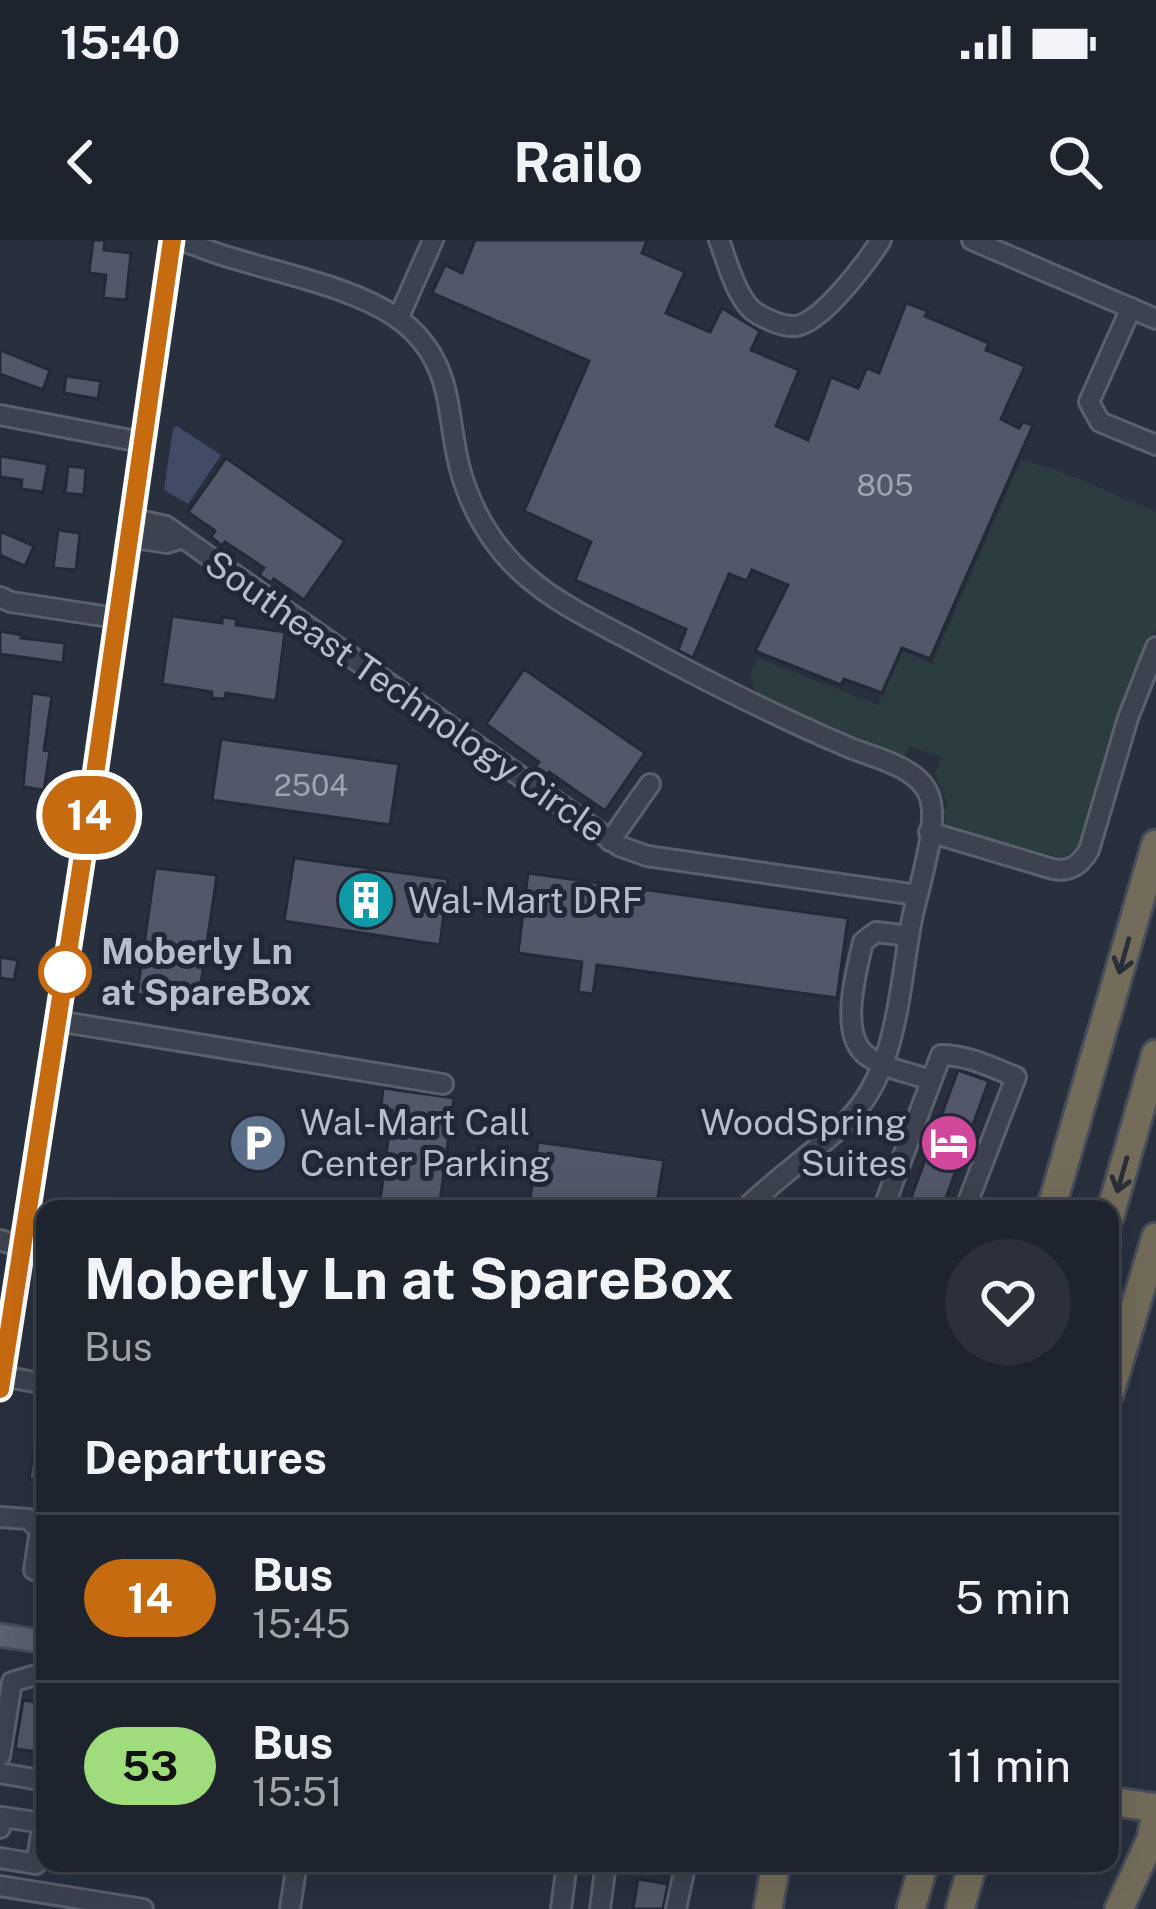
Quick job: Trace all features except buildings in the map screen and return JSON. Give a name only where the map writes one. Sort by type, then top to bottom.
[{"type":"highway","points":[[1054,1200],[1156,844]]},
{"type":"highway","points":[[1114,1200],[1156,1054]]},
{"type":"highway","points":[[1119,1362],[1156,1237]]},
{"type":"highway","points":[[1119,1803],[1156,1811],[1151,1839],[1119,1909]]},
{"type":"highway","points":[[911,1909],[921,1872]]},
{"type":"highway","points":[[960,1909],[970,1872]]},
{"type":"main road","points":[[0,1635],[36,1641]]},
{"type":"street","points":[[36,1384],[1,1383],[172,240]]},
{"type":"street","points":[[182,240],[339,292],[398,319],[422,341],[442,374],[465,487],[490,536],[521,572],[574,609],[751,706],[914,776],[930,796],[929,832],[883,1065],[851,1118],[755,1200]]},
{"type":"street","points":[[398,319],[433,240]]},
{"type":"street","points":[[719,240],[748,306],[759,315],[793,326],[825,306],[856,276],[880,240]]},
{"type":"street","points":[[972,240],[1156,319]]},
{"type":"street","points":[[1131,308],[1089,402],[1100,422],[1156,445]]},
{"type":"street","points":[[0,415],[141,442]]},
{"type":"street","name":"Southeast Technology Circle","points":[[129,527],[166,526],[610,841],[647,856],[917,895]]},
{"type":"street","points":[[0,597],[116,618]]},
{"type":"street","points":[[929,832],[1053,869],[1064,871],[1078,865],[1089,850],[1128,718],[1156,647]]},
{"type":"street","points":[[610,841],[650,784]]},
{"type":"street","points":[[909,936],[868,935],[860,953],[852,1035],[863,1053],[883,1065],[930,1080]]},
{"type":"street","points":[[57,1021],[443,1084]]},
{"type":"street","points":[[886,1200],[941,1055],[968,1057],[1016,1077],[968,1200]]},
{"type":"street","points":[[0,1240],[36,1252]]},
{"type":"street","points":[[0,1517],[28,1519],[36,1526]]},
{"type":"street","points":[[0,1756],[12,1682],[36,1677]]},
{"type":"street","points":[[0,1773],[36,1779]]},
{"type":"street","points":[[0,1828],[2,1817],[36,1822]]},
{"type":"street","points":[[0,1858],[36,1864]]},
{"type":"street","points":[[290,1909],[296,1872]]},
{"type":"street","points":[[561,1909],[567,1872]]},
{"type":"street","points":[[600,1909],[605,1872]]},
{"type":"street","points":[[676,1909],[687,1872]]},
{"type":"street","points":[[688,1909],[690,1872]]},
{"type":"street","points":[[0,1886],[143,1909]]},
{"type":"shaded area","points":[[1021,460],[1055,469],[1156,512],[1156,627],[1127,698],[1082,843],[1063,858],[947,827],[943,813],[948,804],[935,775],[941,757],[910,746],[904,758],[757,698],[750,675],[758,658],[878,705],[903,651],[932,664]]},
{"type":"water","points":[[177,426],[221,455],[188,504],[164,490]]},
{"type":"bus line","name":"14","points":[[0,1389],[172,240]]},
{"type":"place","name":"Wal-Mart DRF","points":[[366,900]]},
{"type":"place","name":"Moberly Ln at SpareBox","points":[[65,972]]},
{"type":"place","name":"Wal-Mart Call Center Parking","points":[[258,1143]]},
{"type":"place","name":"WoodSpring Suites","points":[[949,1143]]}]
